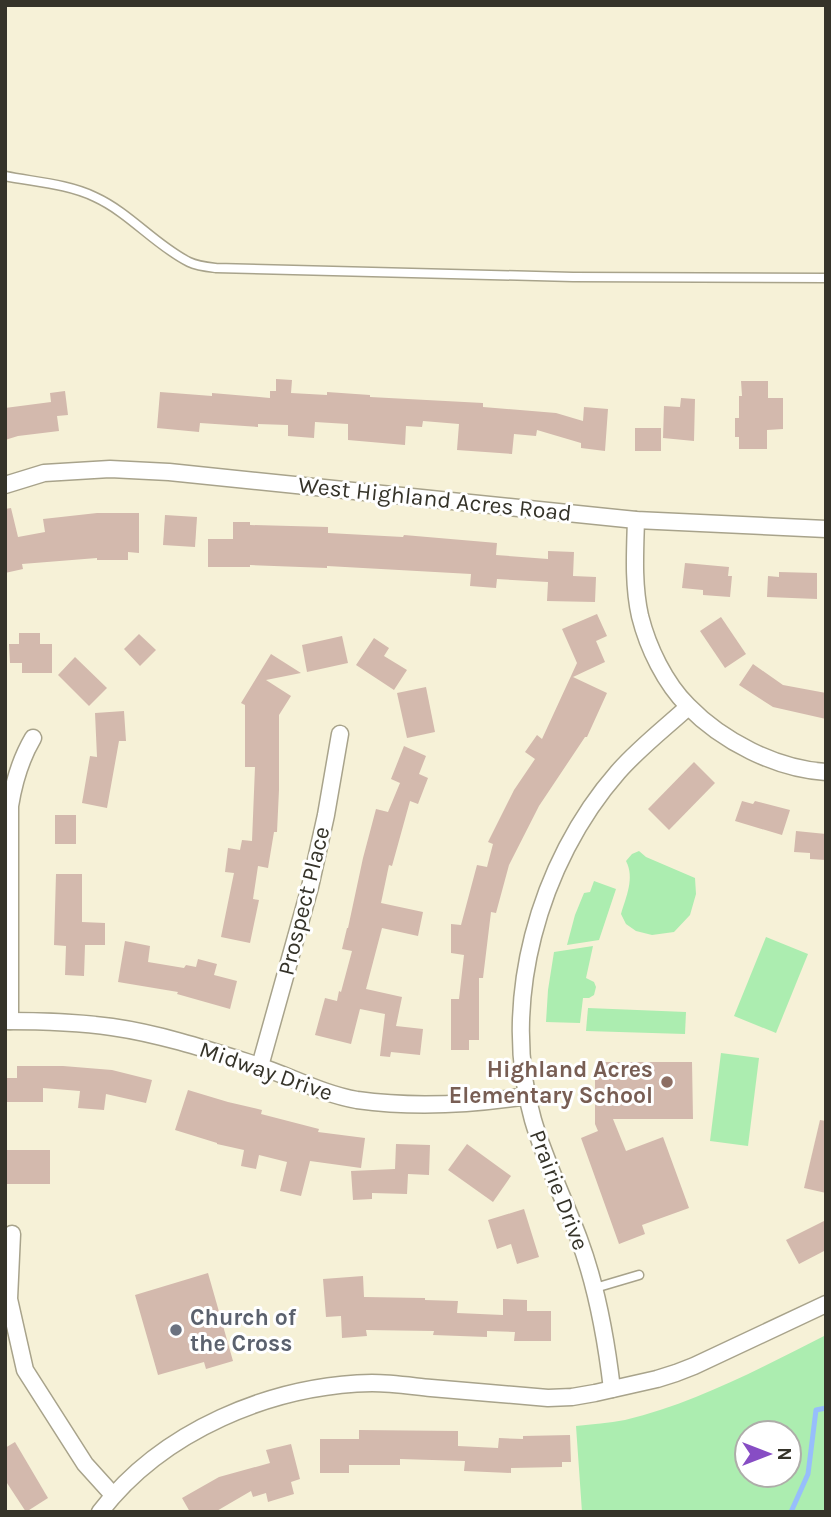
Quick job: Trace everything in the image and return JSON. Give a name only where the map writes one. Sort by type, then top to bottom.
[{"type":"street","name":"West Highland Acres Road","points":[[5,485],[44,474],[110,469],[169,472],[636,520],[826,529]]},
{"type":"street","points":[[636,520],[636,577],[640,618],[659,666],[668,680],[688,706],[730,740],[780,763],[813,772],[826,772]]},
{"type":"street","name":"Prairie Drive","points":[[612,1389],[595,1288],[537,1132],[527,1096],[522,1046],[524,976],[534,932],[557,866],[569,842],[618,772],[688,706]]},
{"type":"street","name":"Prospect Place","points":[[260,1066],[310,887],[340,734]]},
{"type":"street","points":[[8,1021],[10,806],[22,756],[33,738]]},
{"type":"street","name":"Midway Drive","points":[[8,1021],[82,1024],[139,1031],[260,1066],[338,1096],[356,1100],[425,1106],[527,1096]]},
{"type":"street","points":[[12,1234],[9,1299],[26,1370],[85,1464],[113,1494]]},
{"type":"street","points":[[100,1512],[113,1494],[150,1461],[208,1425],[248,1407],[299,1392],[374,1383],[548,1398],[572,1397],[657,1379],[694,1366],[826,1304]]},
{"type":"lane","points":[[5,176],[71,189],[96,197],[192,264],[216,268],[573,278],[826,278]]},
{"type":"lane","points":[[595,1288],[639,1275]]},
{"type":"green space","points":[[639,851],[646,857],[695,878],[696,894],[690,915],[674,932],[652,935],[636,931],[626,924],[621,914],[630,881],[626,861]]},
{"type":"green space","points":[[594,881],[616,889],[599,940],[567,945],[584,893],[590,892]]},
{"type":"green space","points":[[766,937],[808,954],[776,1033],[734,1016]]},
{"type":"green space","points":[[593,946],[586,978],[594,982],[596,987],[594,995],[583,998],[580,1023],[546,1022],[554,952]]},
{"type":"green space","points":[[588,1008],[686,1012],[685,1034],[586,1031]]},
{"type":"green space","points":[[721,1053],[759,1058],[748,1146],[710,1141]]},
{"type":"green space","points":[[826,1335],[826,1512],[582,1512],[576,1426],[625,1420],[651,1413],[728,1384]]},
{"type":"building","points":[[276,379],[292,380],[291,393],[327,395],[327,392],[483,403],[483,407],[556,413],[583,421],[584,407],[608,409],[605,451],[581,448],[581,443],[537,430],[536,436],[514,434],[512,454],[457,450],[459,424],[423,421],[422,427],[406,426],[405,445],[348,440],[348,424],[315,422],[314,438],[288,436],[288,425],[258,424],[258,427],[200,423],[199,432],[157,428],[160,392],[270,398],[270,391],[276,391]]},
{"type":"building","points":[[741,381],[768,381],[768,398],[783,398],[783,429],[767,430],[767,449],[739,449],[739,437],[735,437],[735,418],[739,418]]},
{"type":"building","points":[[65,391],[68,415],[57,416],[59,431],[5,440],[5,408],[51,402],[50,393]]},
{"type":"building","points":[[681,398],[695,399],[694,441],[663,438],[664,406],[680,407]]},
{"type":"building","points":[[635,428],[661,428],[661,451],[635,451]]},
{"type":"building","points":[[11,508],[18,537],[45,532],[43,519],[97,513],[139,513],[139,553],[128,552],[128,560],[97,558],[22,564],[23,569],[5,573],[5,509]]},
{"type":"building","points":[[165,515],[197,517],[195,547],[163,545]]},
{"type":"building","points":[[233,522],[250,522],[250,525],[328,527],[328,533],[404,535],[497,543],[496,555],[548,559],[548,551],[574,552],[573,576],[596,577],[595,602],[547,601],[548,582],[497,579],[496,588],[470,586],[471,574],[327,566],[208,567],[208,539],[233,539]]},
{"type":"building","points":[[685,563],[729,567],[728,576],[732,576],[730,597],[703,595],[703,590],[682,588]]},
{"type":"building","points":[[779,572],[817,573],[817,599],[767,597],[768,576],[779,577]]},
{"type":"building","points":[[597,614],[607,636],[596,641],[605,662],[573,677],[607,693],[587,737],[539,806],[509,865],[496,913],[491,912],[483,978],[479,978],[479,1040],[469,1040],[469,1050],[451,1050],[451,999],[459,999],[464,955],[451,953],[451,924],[461,925],[477,865],[487,867],[493,844],[488,842],[514,790],[535,759],[525,752],[537,735],[542,739],[577,663],[562,629]]},
{"type":"building","points":[[721,617],[746,654],[725,668],[700,631]]},
{"type":"building","points":[[19,633],[40,633],[40,644],[52,644],[52,673],[22,673],[22,663],[10,663],[9,644],[19,644]]},
{"type":"building","points":[[139,634],[156,650],[140,666],[124,649]]},
{"type":"building","points":[[342,636],[348,663],[307,672],[302,645]]},
{"type":"building","points":[[374,638],[389,648],[384,656],[407,670],[394,690],[356,665]]},
{"type":"building","points":[[271,654],[301,673],[266,680],[291,696],[279,715],[277,832],[274,832],[268,868],[258,866],[253,899],[259,900],[250,943],[221,937],[234,873],[225,872],[228,848],[240,850],[242,840],[252,841],[255,767],[245,767],[245,705],[241,703]]},
{"type":"building","points":[[75,657],[107,688],[89,706],[58,675]]},
{"type":"building","points":[[753,664],[783,685],[826,693],[826,719],[773,707],[739,685]]},
{"type":"building","points":[[426,687],[435,732],[407,738],[397,693]]},
{"type":"building","points":[[124,711],[126,741],[119,741],[107,808],[82,803],[90,756],[97,757],[95,713]]},
{"type":"building","points":[[404,746],[426,756],[419,774],[428,778],[418,804],[410,801],[392,866],[389,865],[381,903],[423,912],[418,936],[382,928],[366,989],[402,997],[396,1026],[423,1029],[420,1055],[391,1052],[390,1057],[380,1056],[385,1014],[360,1009],[351,1044],[315,1035],[325,998],[337,1001],[339,991],[341,992],[352,951],[342,949],[363,858],[376,809],[388,812],[400,783],[391,779]]},
{"type":"building","points":[[694,762],[715,783],[669,830],[648,809]]},
{"type":"building","points":[[742,801],[753,804],[755,801],[790,810],[782,835],[735,821]]},
{"type":"building","points":[[55,815],[76,815],[76,844],[55,844]]},
{"type":"building","points":[[796,831],[826,834],[826,860],[810,859],[810,853],[794,852]]},
{"type":"building","points":[[56,874],[82,874],[82,922],[105,923],[105,945],[85,945],[84,976],[65,975],[66,946],[54,945]]},
{"type":"building","points":[[125,941],[150,946],[148,962],[184,968],[186,965],[196,967],[198,959],[217,964],[214,975],[237,981],[230,1009],[177,994],[178,992],[118,982]]},
{"type":"building","points":[[595,1062],[692,1062],[693,1119],[613,1119],[626,1151],[663,1137],[689,1208],[642,1225],[645,1234],[619,1244],[581,1138],[598,1131],[595,1124]]},
{"type":"building","points":[[17,1066],[112,1070],[152,1080],[146,1103],[106,1094],[104,1110],[78,1108],[80,1091],[43,1088],[43,1102],[5,1102],[5,1078],[17,1078]]},
{"type":"building","points":[[188,1090],[262,1110],[261,1114],[319,1129],[318,1132],[365,1138],[361,1168],[310,1161],[301,1196],[280,1191],[287,1162],[259,1155],[256,1169],[241,1166],[244,1150],[175,1130]]},
{"type":"building","points":[[820,1120],[826,1121],[826,1193],[804,1188]]},
{"type":"building","points":[[396,1144],[430,1145],[429,1175],[408,1174],[407,1194],[372,1193],[372,1199],[353,1200],[351,1171],[395,1169]]},
{"type":"building","points":[[467,1144],[511,1176],[493,1202],[448,1170]]},
{"type":"building","points":[[5,1150],[50,1150],[50,1184],[5,1184]]},
{"type":"building","points":[[524,1209],[539,1257],[517,1264],[511,1244],[497,1249],[488,1220]]},
{"type":"building","points":[[826,1220],[826,1250],[799,1264],[786,1240]]},
{"type":"building","points":[[208,1273],[233,1361],[206,1369],[204,1362],[158,1375],[135,1295]]},
{"type":"building","points":[[363,1276],[364,1297],[458,1301],[457,1313],[503,1315],[503,1299],[527,1300],[527,1311],[551,1311],[551,1341],[514,1341],[515,1332],[487,1331],[487,1337],[433,1335],[434,1331],[366,1330],[367,1336],[342,1338],[341,1316],[326,1317],[323,1279]]},
{"type":"building","points":[[359,1430],[458,1431],[458,1446],[498,1448],[499,1438],[570,1435],[571,1462],[562,1462],[562,1467],[511,1468],[511,1473],[464,1471],[465,1461],[400,1459],[400,1465],[349,1465],[349,1473],[320,1473],[320,1439],[359,1439]]},
{"type":"building","points":[[15,1442],[48,1498],[26,1512],[5,1480],[5,1448]]},
{"type":"building","points":[[291,1444],[300,1479],[291,1482],[294,1494],[268,1502],[266,1493],[253,1497],[251,1491],[215,1512],[190,1512],[182,1498],[219,1477],[270,1463],[266,1450]]},
{"type":"waterway","points":[[791,1512],[808,1474],[816,1410],[826,1408]]},
{"type":"place","name":"Highland Acres Elementary School","points":[[667,1082]]},
{"type":"place","name":"Church of the Cross","points":[[176,1330]]}]
